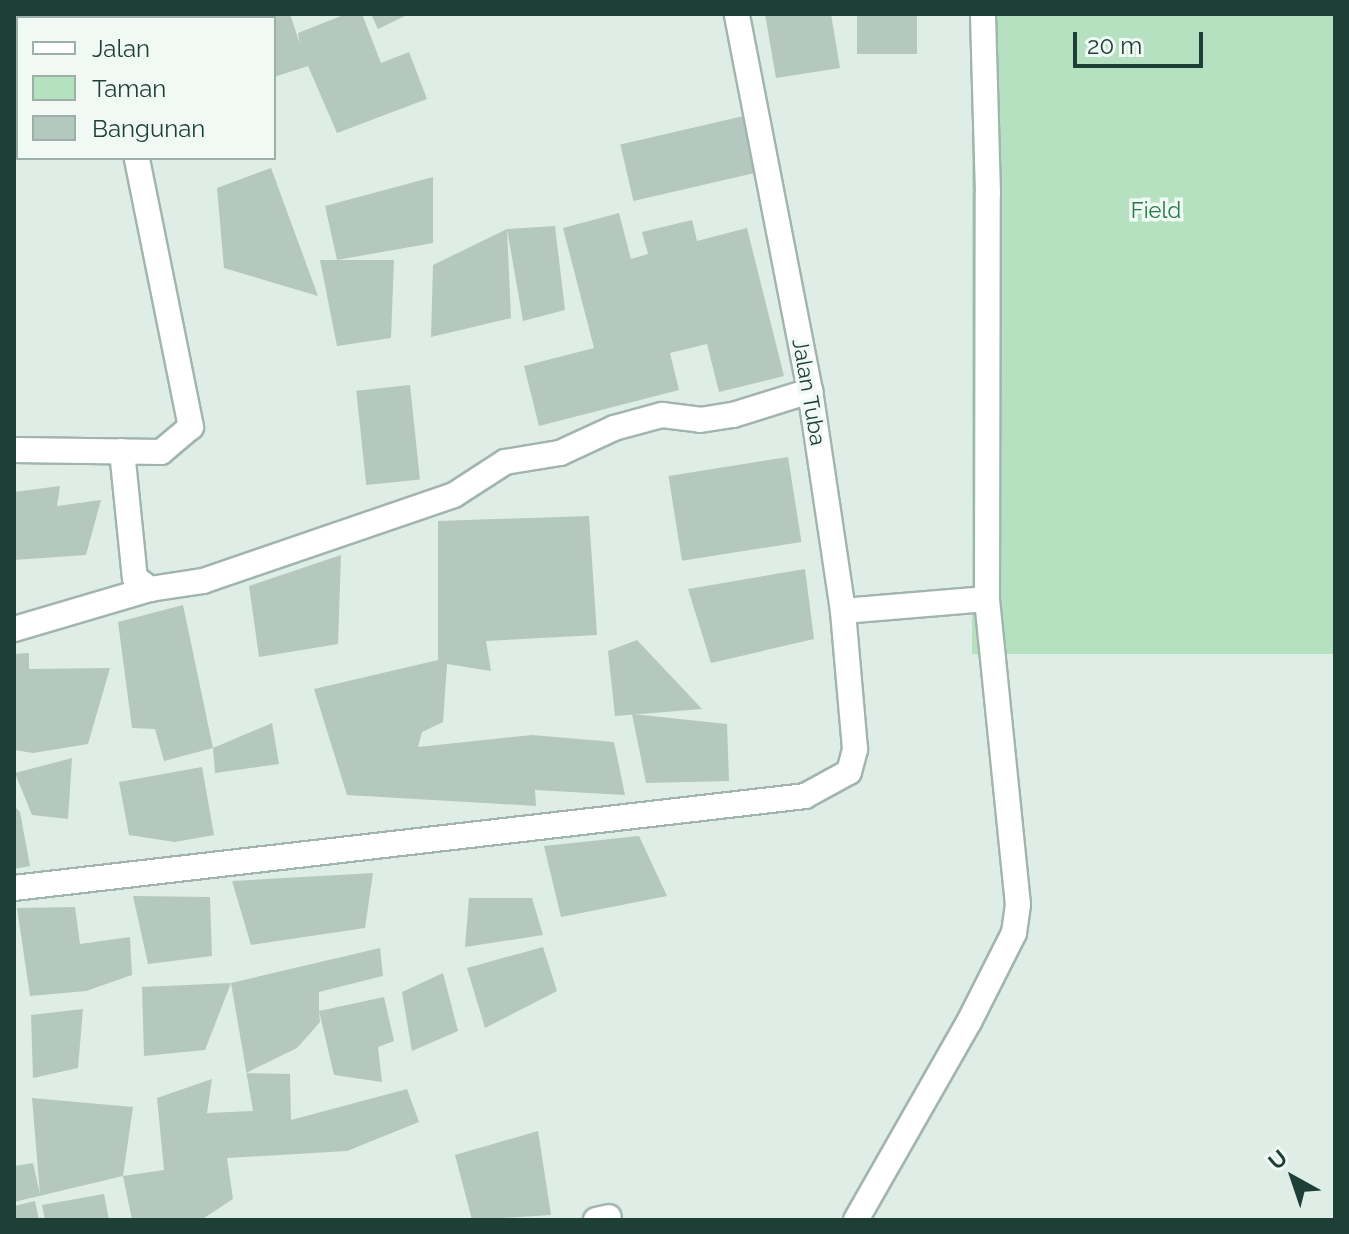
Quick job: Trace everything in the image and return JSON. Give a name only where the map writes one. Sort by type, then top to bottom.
[{"type":"street","name":"Jalan Tuba","points":[[14,888],[805,796],[849,772],[855,749],[843,611],[810,391],[737,14]]},
{"type":"street","points":[[856,1220],[969,1022],[1014,933],[1018,905],[980,599],[988,194],[983,14]]},
{"type":"street","points":[[14,450],[161,452],[191,427],[137,160]]},
{"type":"street","points":[[14,629],[150,589],[203,581],[454,495],[505,462],[560,453],[614,428],[662,415],[700,420],[733,415],[810,391]]},
{"type":"street","points":[[122,451],[135,578],[150,589]]},
{"type":"street","points":[[843,611],[980,599]]},
{"type":"green space","name":"Field","points":[[972,14],[1335,14],[1335,654],[972,654]]},
{"type":"building","points":[[218,14],[290,14],[300,44],[298,33],[346,14],[362,14],[381,63],[409,52],[427,99],[337,133],[308,66],[276,76],[276,16]]},
{"type":"building","points":[[371,14],[409,14],[378,29]]},
{"type":"building","points":[[765,14],[831,14],[840,68],[776,78]]},
{"type":"building","points":[[857,14],[917,14],[917,54],[857,54]]},
{"type":"building","points":[[16,29],[16,98],[14,98]]},
{"type":"building","points":[[748,115],[761,172],[633,201],[620,144]]},
{"type":"building","points":[[271,168],[318,296],[224,268],[217,188]]},
{"type":"building","points":[[433,177],[433,243],[337,260],[325,206]]},
{"type":"building","points":[[619,213],[631,259],[648,254],[642,232],[692,220],[697,241],[747,228],[784,376],[719,392],[707,344],[670,353],[679,390],[539,426],[524,366],[594,348],[563,228]]},
{"type":"building","points":[[555,226],[565,310],[523,321],[507,229]]},
{"type":"building","points":[[507,229],[511,318],[431,337],[433,265]]},
{"type":"building","points":[[320,260],[394,260],[391,338],[337,346]]},
{"type":"building","points":[[410,385],[420,479],[366,485],[356,391]]},
{"type":"building","points":[[788,457],[801,542],[682,561],[668,476]]},
{"type":"building","points":[[60,486],[57,506],[101,500],[86,555],[14,560],[14,492]]},
{"type":"building","points":[[589,516],[597,635],[486,641],[491,671],[447,664],[443,722],[422,732],[418,747],[532,735],[614,742],[625,795],[535,790],[536,806],[347,795],[314,689],[438,660],[438,521]]},
{"type":"building","points":[[341,555],[338,644],[259,657],[249,586]]},
{"type":"building","points":[[805,569],[814,639],[711,663],[688,589]]},
{"type":"building","points":[[183,605],[213,748],[164,761],[155,729],[132,728],[118,622]]},
{"type":"building","points":[[637,640],[702,709],[615,716],[608,651]]},
{"type":"building","points":[[29,653],[29,669],[110,668],[88,744],[33,753],[14,750],[14,654]]},
{"type":"building","points":[[632,714],[727,724],[729,781],[646,783]]},
{"type":"building","points":[[272,723],[279,764],[215,773],[213,748]]},
{"type":"building","points":[[72,758],[68,819],[32,815],[15,773]]},
{"type":"building","points":[[202,767],[214,835],[175,842],[129,835],[119,782]]},
{"type":"building","points":[[14,806],[20,812],[30,866],[14,869]]},
{"type":"building","points":[[639,836],[667,896],[561,917],[544,846]]},
{"type":"building","points":[[373,873],[365,928],[251,945],[232,881]]},
{"type":"building","points":[[133,896],[210,897],[212,956],[148,964]]},
{"type":"building","points":[[469,898],[532,898],[543,935],[465,947]]},
{"type":"building","points":[[75,907],[80,944],[130,937],[132,975],[86,991],[30,996],[17,908]]},
{"type":"building","points":[[543,947],[557,991],[485,1028],[467,968]]},
{"type":"building","points":[[380,948],[383,976],[319,992],[320,1022],[297,1048],[246,1073],[231,983]]},
{"type":"building","points":[[443,973],[458,1031],[412,1051],[402,992]]},
{"type":"building","points":[[231,983],[205,1050],[144,1056],[142,987]]},
{"type":"building","points":[[384,997],[394,1041],[378,1047],[382,1082],[334,1075],[319,1011]]},
{"type":"building","points":[[83,1009],[78,1068],[33,1078],[31,1015]]},
{"type":"building","points":[[246,1073],[290,1074],[291,1120],[407,1089],[419,1122],[347,1151],[227,1158],[233,1199],[201,1220],[132,1220],[123,1176],[164,1170],[157,1098],[212,1079],[207,1113],[253,1111]]},
{"type":"building","points":[[32,1098],[133,1107],[123,1176],[14,1202],[14,1166],[33,1163],[40,1194]]},
{"type":"building","points":[[538,1131],[551,1215],[472,1220],[455,1155]]},
{"type":"building","points":[[104,1194],[109,1220],[45,1220],[42,1205]]},
{"type":"building","points":[[35,1201],[39,1220],[14,1220],[14,1206]]}]
